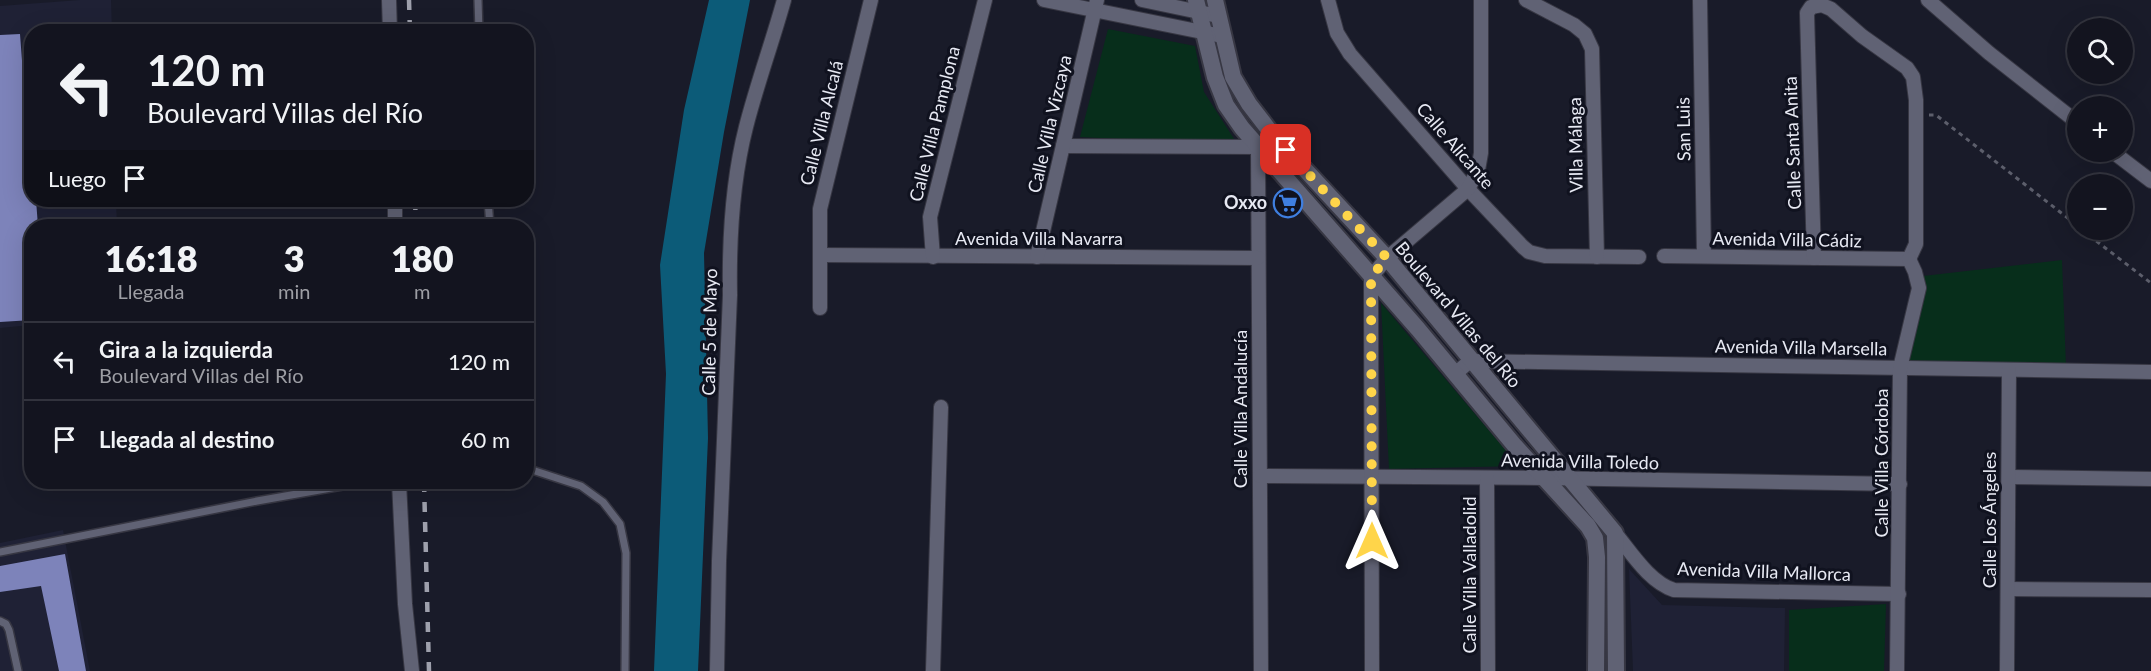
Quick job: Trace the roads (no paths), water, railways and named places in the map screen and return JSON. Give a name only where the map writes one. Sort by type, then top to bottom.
[{"type":"street","points":[[389,0],[390,24]]},
{"type":"street","name":"Calle 5 de Mayo","points":[[717,671],[719,561],[734,191],[746,128],[784,0]]},
{"type":"street","name":"Calle Villa Alcalá","points":[[820,308],[820,209],[871,0]]},
{"type":"street","name":"Calle Villa Pamplona","points":[[933,257],[930,216],[985,0]]},
{"type":"street","points":[[1044,0],[1096,5],[1204,34],[1222,36]]},
{"type":"street","points":[[1142,0],[1217,8]]},
{"type":"street","name":"Calle Alicante","points":[[1328,0],[1337,33],[1350,54],[1468,189],[1529,252],[1545,256],[1597,257]]},
{"type":"street","points":[[1372,671],[1371,277],[1387,258],[1468,189],[1478,170],[1481,153],[1481,0]]},
{"type":"street","name":"Villa Málaga","points":[[1526,0],[1574,25],[1585,34],[1592,49],[1597,257]]},
{"type":"street","name":"San Luis","points":[[1700,0],[1704,256]]},
{"type":"street","points":[[1928,0],[1989,53],[2067,114]]},
{"type":"street","name":"Calle Villa Vizcaya","points":[[1037,257],[1096,5]]},
{"type":"street","name":"Calle Santa Anita","points":[[1814,258],[1807,13],[1811,7],[1822,5],[1831,9],[1907,68],[1913,77],[1917,115],[1916,244],[1909,259]]},
{"type":"street","points":[[1198,6],[1215,77],[1226,105],[1258,147],[1515,446],[1588,526],[1595,538],[1597,557],[1596,671]]},
{"type":"street","name":"Boulevard Villas del Río","points":[[1217,8],[1222,36],[1236,83],[1272,135],[1387,258],[1470,361],[1615,533]]},
{"type":"street","points":[[1063,146],[1258,147],[1272,135]]},
{"type":"street","name":"Calle Villa Andalucía","points":[[1258,147],[1261,671]]},
{"type":"street","points":[[2126,162],[2151,181]]},
{"type":"street","name":"Avenida Villa Navarra","points":[[820,255],[1258,258]]},
{"type":"street","name":"Avenida Villa Cádiz","points":[[1664,256],[1909,259]]},
{"type":"street","points":[[1597,257],[1639,257]]},
{"type":"street","name":"Calle Villa Córdoba","points":[[1898,671],[1900,368],[1919,288],[1909,259]]},
{"type":"street","points":[[1455,374],[1470,361]]},
{"type":"street","name":"Avenida Villa Marsella","points":[[1470,361],[2151,372]]},
{"type":"street","name":"Calle Los Ángeles","points":[[2007,671],[2009,370]]},
{"type":"street","points":[[933,671],[941,407]]},
{"type":"street","name":"Avenida Villa Toledo","points":[[1260,476],[1900,484]]},
{"type":"street","points":[[2009,477],[2151,479]]},
{"type":"street","name":"Calle Villa Valladolid","points":[[1487,478],[1488,671]]},
{"type":"street","points":[[399,489],[405,604],[412,671]]},
{"type":"street","points":[[1615,533],[1616,671]]},
{"type":"street","name":"Avenida Villa Mallorca","points":[[1615,533],[1656,580],[1664,587],[1674,590],[1899,594]]},
{"type":"street","points":[[2008,590],[2151,591]]},
{"type":"lane","points":[[478,0],[479,24]]},
{"type":"lane","points":[[534,471],[581,486],[603,502],[620,524],[626,553],[625,671]]},
{"type":"lane","points":[[0,552],[325,489]]},
{"type":"lane","points":[[0,621],[6,624],[9,630],[18,671]]},
{"type":"water","points":[[709,0],[750,0],[724,132],[704,253],[708,438],[698,671],[654,671],[666,374],[660,265],[684,110]]},
{"type":"railway","points":[[409,0],[410,24]]},
{"type":"railway","points":[[415,207],[416,219]]},
{"type":"railway","points":[[424,489],[429,671]]},
{"type":"place","name":"Oxxo","points":[[1288,203]]}]
